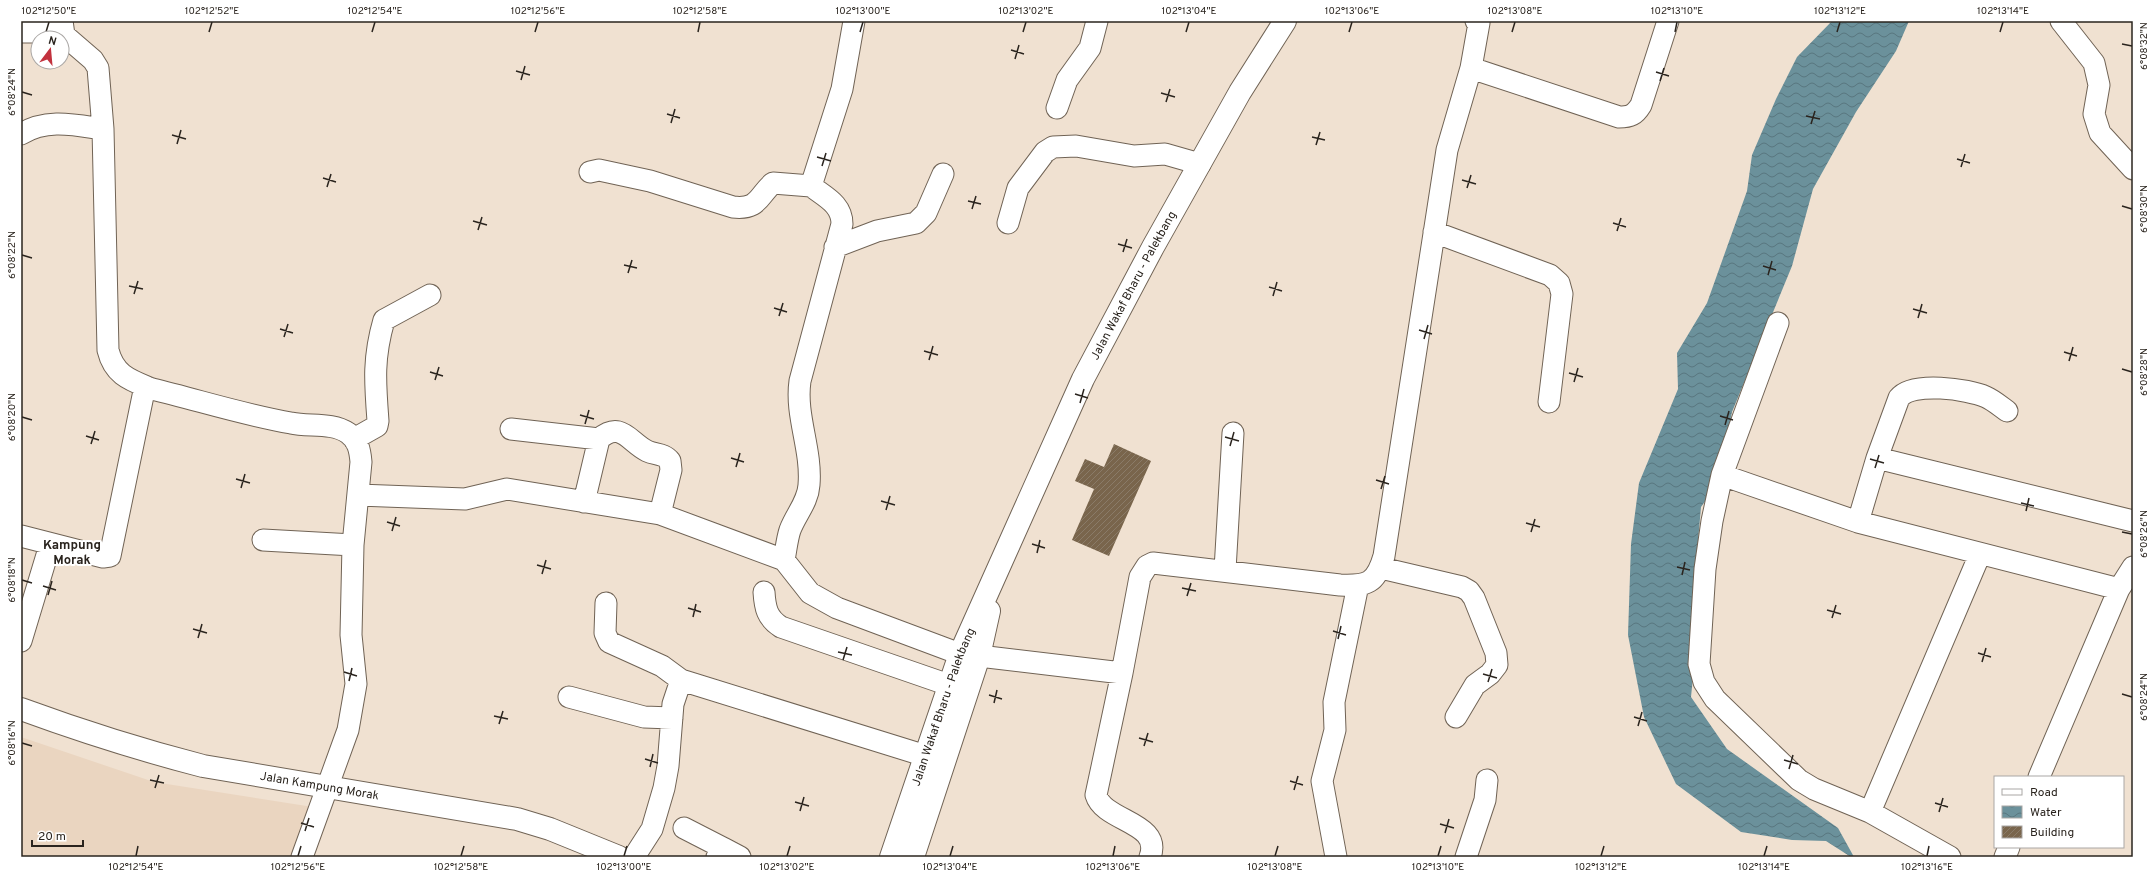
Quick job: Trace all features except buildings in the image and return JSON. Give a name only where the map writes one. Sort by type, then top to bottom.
[{"type":"main road","name":"Jalan Wakaf Bharu - Palekbang","points":[[912,857],[970,655],[1001,559],[1083,379],[1153,247],[1240,92],[1285,21]]},
{"type":"main road","name":"Jalan Wakaf Bharu - Palekbang","points":[[891,857],[949,686],[970,655]]},
{"type":"main road","name":"Jalan Kampung Morak","points":[[21,709],[102,738],[152,753],[204,766],[517,819],[550,829],[619,857]]},
{"type":"street","points":[[811,186],[842,89],[854,21]]},
{"type":"street","points":[[1057,108],[1067,80],[1090,48],[1098,21]]},
{"type":"street","points":[[1471,68],[1619,117],[1628,117],[1636,113],[1641,105],[1668,21]]},
{"type":"street","points":[[2060,21],[2094,63],[2099,85],[2094,114],[2100,133],[2133,169]]},
{"type":"street","points":[[1150,857],[1152,845],[1147,834],[1102,806],[1096,795],[1122,673],[1140,576],[1147,566],[1160,562],[1358,585],[1371,581],[1381,568],[1447,150],[1471,68],[1478,22]]},
{"type":"street","points":[[21,32],[62,26],[67,38],[97,65],[103,129],[108,350],[111,362],[118,372],[130,380],[145,386],[291,424],[334,427],[347,432],[354,439],[360,449],[362,462],[353,545],[351,635],[356,684],[348,730],[302,857]]},
{"type":"street","points":[[21,134],[30,129],[52,123],[103,129]]},
{"type":"street","points":[[1008,223],[1018,188],[1045,152],[1053,147],[1076,146],[1134,156],[1165,154],[1200,164]]},
{"type":"street","points":[[590,172],[599,170],[650,181],[733,207],[741,208],[756,202],[773,183],[811,186],[831,200],[840,211],[842,224],[800,381],[799,407],[809,458],[809,486],[806,500],[790,530],[784,560]]},
{"type":"street","points":[[835,247],[877,231],[916,223],[926,213],[943,174]]},
{"type":"street","points":[[1434,232],[1550,275],[1559,283],[1562,294],[1549,402]]},
{"type":"street","points":[[354,439],[377,426],[375,361],[384,320],[430,295]]},
{"type":"street","points":[[1778,323],[1722,475],[1712,521],[1705,569],[1699,664],[1704,682],[1715,699],[1799,780],[1814,789],[1870,812],[1946,856]]},
{"type":"street","points":[[21,536],[50,545],[103,557],[110,556],[145,386]]},
{"type":"street","points":[[1858,522],[1876,458],[1899,398],[1906,391],[1948,388],[1985,396],[2007,410]]},
{"type":"street","points":[[511,429],[599,439]]},
{"type":"street","points":[[584,502],[599,439],[608,432],[617,432],[628,436],[645,450],[663,455],[670,461],[671,470],[660,514]]},
{"type":"street","points":[[1225,570],[1233,433]]},
{"type":"street","points":[[1876,458],[2133,521]]},
{"type":"street","points":[[1722,475],[1858,522],[2119,589]]},
{"type":"street","points":[[358,495],[465,499],[504,489],[660,514],[784,560],[810,593],[837,608],[970,655],[1122,673]]},
{"type":"street","points":[[263,540],[353,545]]},
{"type":"street","points":[[21,642],[50,545]]},
{"type":"street","points":[[1870,812],[1980,554]]},
{"type":"street","points":[[2039,776],[2119,589],[2133,567]]},
{"type":"street","points":[[1381,568],[1462,587],[1469,591],[1474,598],[1496,653],[1497,665],[1490,674],[1475,685],[1456,717]]},
{"type":"street","points":[[1336,857],[1322,781],[1335,730],[1334,704],[1358,585]]},
{"type":"street","points":[[764,592],[765,609],[772,621],[781,627],[949,686]]},
{"type":"street","points":[[606,603],[605,633],[609,642],[662,666],[680,680],[926,756]]},
{"type":"street","points":[[634,857],[652,829],[664,788],[668,766],[673,704],[680,680]]},
{"type":"street","points":[[569,697],[644,717],[672,718]]},
{"type":"street","points":[[1466,857],[1485,800],[1487,780]]},
{"type":"street","points":[[684,828],[727,854]]},
{"type":"shaded area","points":[[21,737],[154,782],[313,807],[297,857],[21,857]]},
{"type":"water","points":[[1832,21],[1909,21],[1896,51],[1856,112],[1813,189],[1792,266],[1732,412],[1717,485],[1701,507],[1691,622],[1694,667],[1691,697],[1727,749],[1838,828],[1854,857],[1851,857],[1826,841],[1792,840],[1741,832],[1676,784],[1644,717],[1628,635],[1631,544],[1639,483],[1678,389],[1677,353],[1707,303],[1747,191],[1752,155],[1776,99],[1797,57]]},
{"type":"district","name":"Kampung Morak","points":[[72,552]]}]
